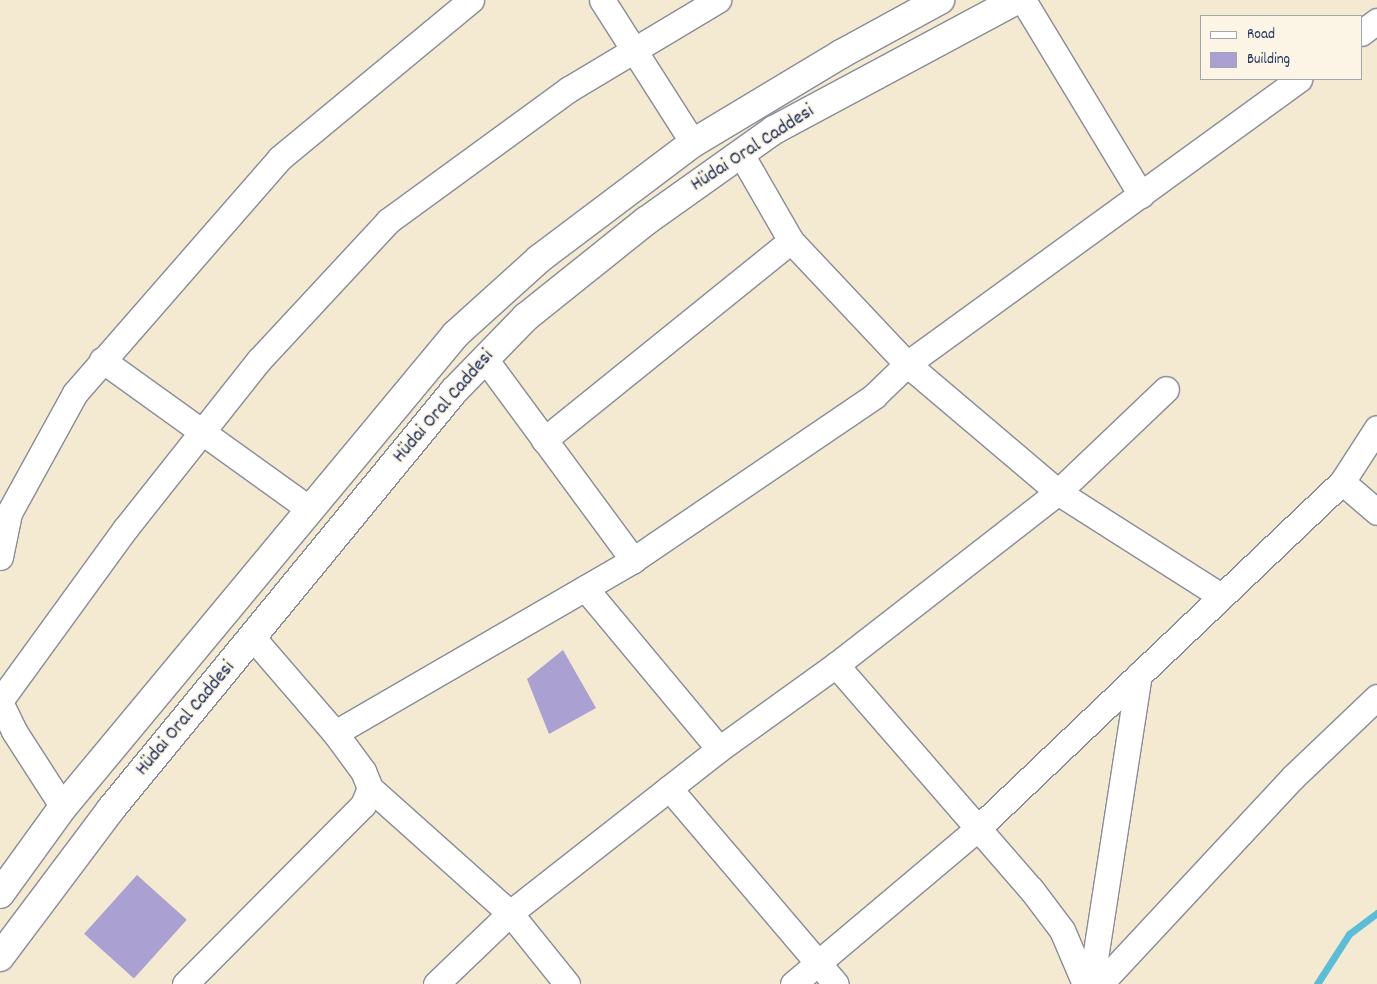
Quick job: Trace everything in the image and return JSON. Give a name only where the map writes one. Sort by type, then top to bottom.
[{"type":"street","points":[[0,557],[4,518],[75,393],[102,360],[280,158],[471,0]]},
{"type":"street","points":[[602,0],[692,143]]},
{"type":"street","points":[[63,807],[14,731],[0,701],[125,529],[259,360],[388,221],[569,89],[718,0]]},
{"type":"street","name":"Hüdai Oral Caddesi","points":[[0,894],[63,807],[208,636],[308,508],[456,334],[539,259],[692,143],[841,54],[939,0]]},
{"type":"street","name":"Hüdai Oral Caddesi","points":[[0,957],[111,809],[454,391],[526,316],[646,221],[774,130],[1016,0]]},
{"type":"street","points":[[1023,0],[1141,195]]},
{"type":"street","points":[[1362,32],[1377,21]]},
{"type":"street","points":[[335,733],[633,560],[874,396],[907,364],[1298,80]]},
{"type":"street","points":[[741,154],[791,241],[907,364],[1058,492],[1221,596]]},
{"type":"street","points":[[544,440],[791,241]]},
{"type":"street","points":[[485,359],[633,560]]},
{"type":"street","points":[[102,360],[308,508]]},
{"type":"street","points":[[436,984],[510,913],[719,749],[836,665],[1058,492],[1166,389]]},
{"type":"street","points":[[794,984],[977,830],[1342,482],[1377,428]]},
{"type":"street","points":[[1342,482],[1377,512]]},
{"type":"street","points":[[585,588],[719,749]]},
{"type":"street","points":[[253,638],[335,733],[363,771],[370,788],[510,913],[567,984]]},
{"type":"street","points":[[836,665],[977,830],[1031,889],[1062,930],[1085,984]]},
{"type":"street","points":[[1091,984],[1139,675]]},
{"type":"street","points":[[1100,984],[1293,777],[1377,697]]},
{"type":"street","points":[[185,984],[363,805],[370,788]]},
{"type":"street","points":[[669,788],[836,984]]},
{"type":"building","points":[[563,650],[596,708],[549,734],[527,679]]},
{"type":"building","points":[[137,875],[187,920],[134,979],[84,934]]},
{"type":"waterway","points":[[1317,984],[1349,934],[1377,913]]}]
